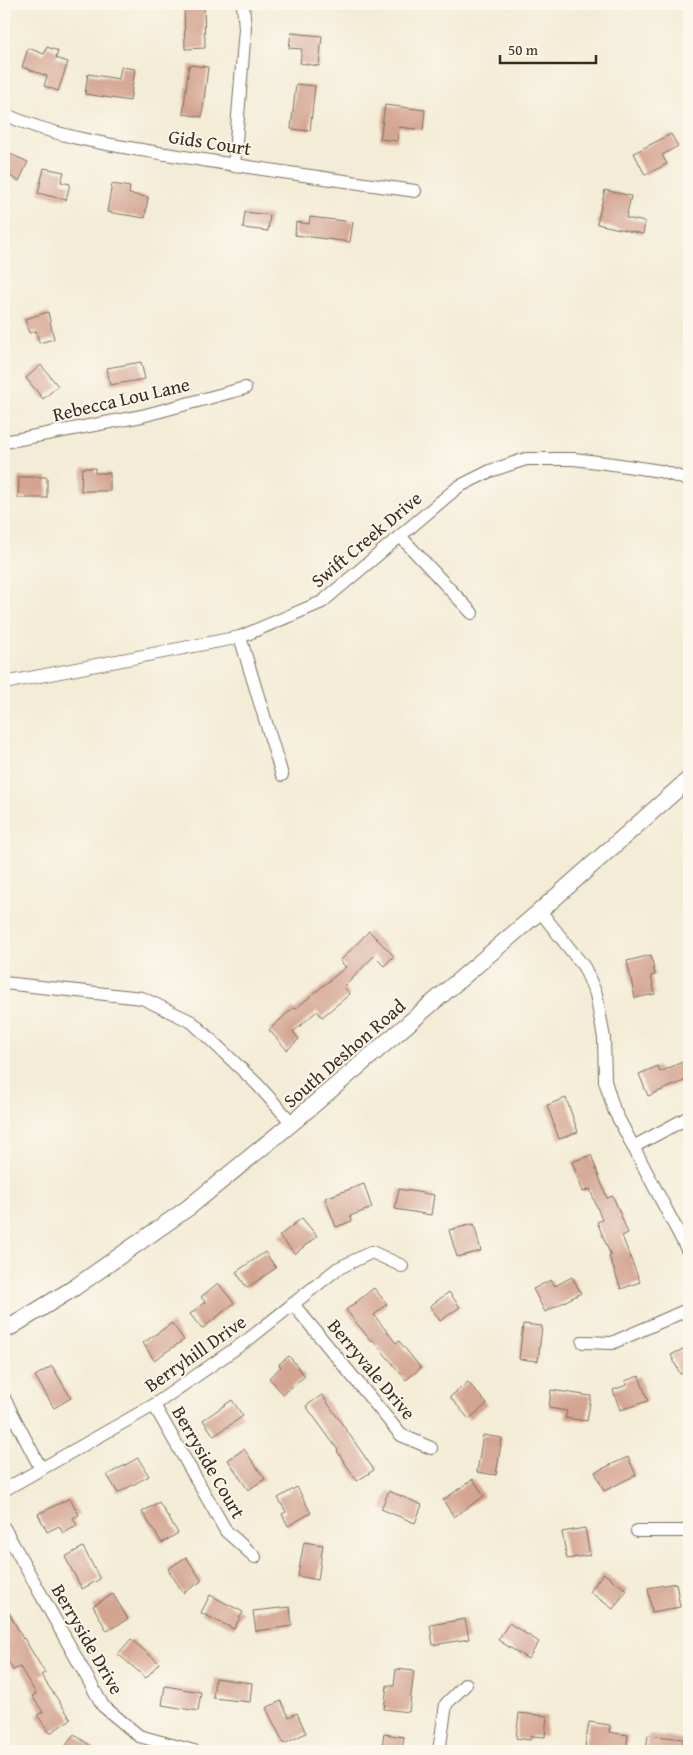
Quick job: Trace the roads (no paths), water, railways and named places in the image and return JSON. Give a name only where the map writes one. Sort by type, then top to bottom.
[{"type":"street","points":[[234,166],[245,29],[243,4]]},
{"type":"street","name":"Gids Court","points":[[4,114],[27,125],[101,143],[234,166],[415,191]]},
{"type":"street","name":"Rebecca Lou Lane","points":[[4,442],[142,416],[245,388]]},
{"type":"street","name":"Swift Creek Drive","points":[[4,683],[240,637],[322,602],[458,487],[490,471],[526,458],[574,459],[613,464],[660,471],[689,480]]},
{"type":"street","points":[[400,536],[472,613]]},
{"type":"street","points":[[240,637],[282,775]]},
{"type":"street","name":"South Deshon Road","points":[[4,1331],[74,1288],[188,1208],[292,1123],[540,911],[689,779]]},
{"type":"street","points":[[540,911],[584,967],[596,994],[604,1038],[605,1081],[614,1110],[689,1253]]},
{"type":"street","points":[[4,982],[142,998],[192,1022],[257,1084],[292,1123]]},
{"type":"street","points":[[633,1147],[689,1117]]},
{"type":"street","name":"Berryhill Drive","points":[[4,1490],[154,1405],[250,1339],[337,1269],[372,1252],[402,1266]]},
{"type":"street","name":"Berryvale Drive","points":[[293,1304],[401,1434],[431,1448]]},
{"type":"street","points":[[583,1342],[612,1343],[689,1309]]},
{"type":"street","points":[[4,1398],[41,1469]]},
{"type":"street","name":"Berryside Court","points":[[154,1405],[226,1531],[255,1557]]},
{"type":"street","name":"Berryside Drive","points":[[4,1528],[102,1706],[139,1736],[194,1751]]},
{"type":"street","points":[[637,1531],[689,1531]]},
{"type":"street","points":[[439,1751],[446,1704],[466,1684]]}]
